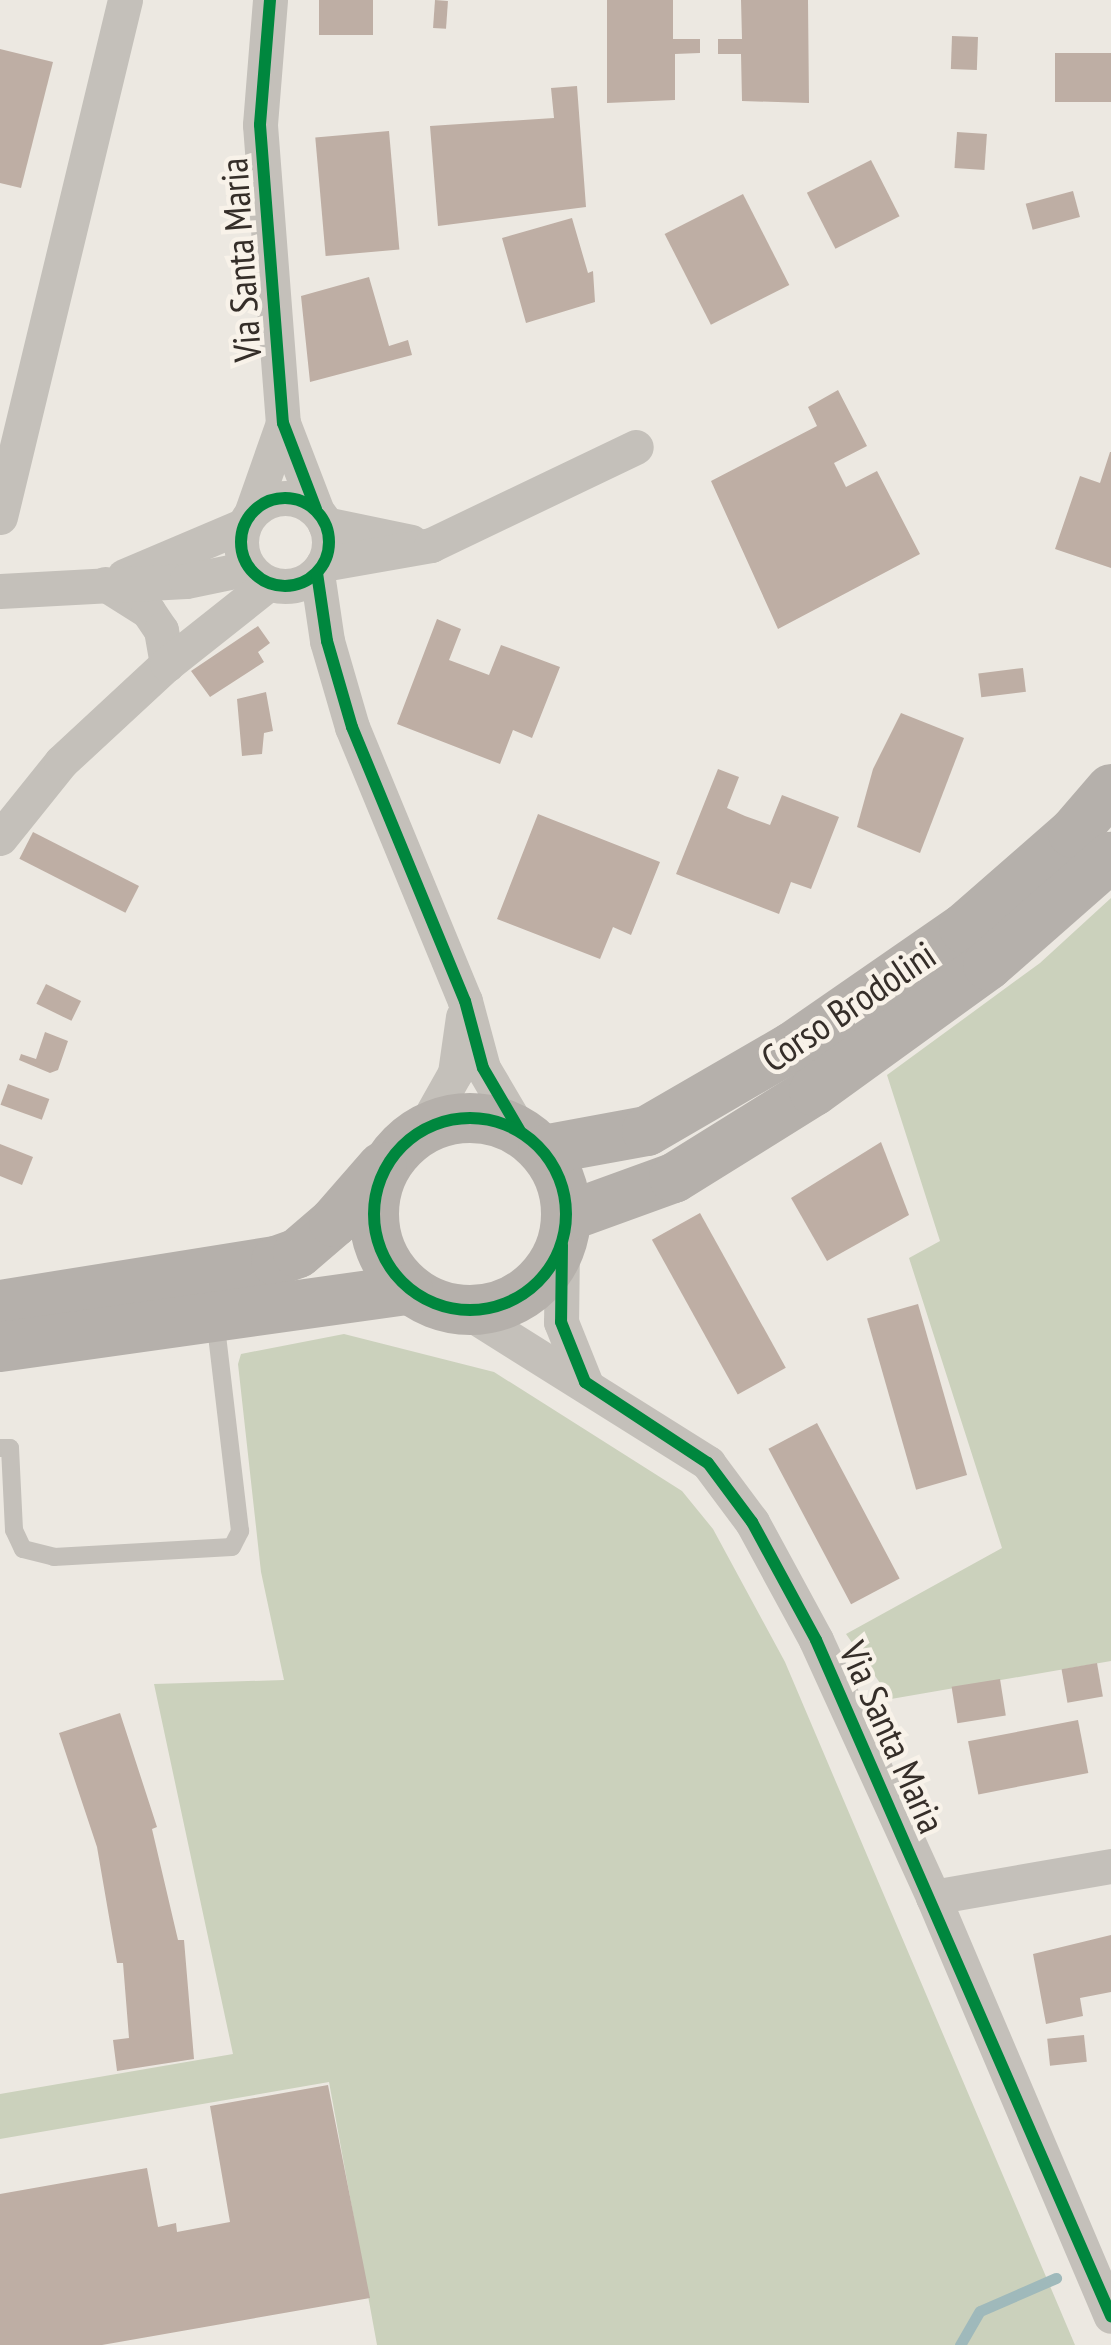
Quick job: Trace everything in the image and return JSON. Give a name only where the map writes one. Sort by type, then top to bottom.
[{"type":"main road","name":"Corso Brodolini","points":[[406,1143],[472,1117],[532,1140],[646,1132],[792,1047],[964,928],[1073,833],[1111,790]]},
{"type":"main road","name":"Corso Brodolini","points":[[564,1231],[674,1178],[814,1091],[988,965],[1111,857]]},
{"type":"main road","points":[[0,1347],[408,1290],[466,1311],[496,1308],[524,1294],[564,1231],[561,1182],[532,1140]]},
{"type":"main road","points":[[406,1143],[372,1204],[379,1251],[408,1290]]},
{"type":"main road","points":[[0,1305],[276,1262],[298,1253],[334,1222],[406,1143]]},
{"type":"street","points":[[0,517],[125,0]]},
{"type":"street","name":"Via Santa Maria","points":[[270,0],[260,125],[283,422],[320,516]]},
{"type":"street","name":"Via Santa Maria","points":[[247,518],[283,422]]},
{"type":"street","points":[[0,591],[283,575],[432,544],[636,446]]},
{"type":"street","points":[[104,584],[284,497],[320,516],[432,544]]},
{"type":"street","points":[[0,838],[61,762],[167,664],[220,620],[330,541],[320,516]]},
{"type":"street","points":[[247,518],[239,543],[283,575],[327,642],[352,727],[465,1001],[484,1068],[532,1140]]},
{"type":"street","points":[[104,584],[148,611],[162,630],[167,664]]},
{"type":"street","points":[[406,1143],[455,1073],[465,1001]]},
{"type":"street","points":[[564,1231],[561,1322],[585,1382]]},
{"type":"street","name":"Via Santa Maria","points":[[466,1311],[708,1462],[752,1522],[816,1640],[932,1897],[1111,2316]]},
{"type":"street","points":[[932,1897],[1111,1866]]},
{"type":"lane","points":[[0,1448],[10,1448],[14,1530],[23,1549],[54,1557],[232,1546],[240,1530],[215,1318]]},
{"type":"green space","points":[[1111,898],[1111,1661],[891,1699],[846,1634],[1002,1548],[909,1258],[940,1241],[887,1075],[1040,963]]},
{"type":"green space","points":[[344,1334],[494,1372],[682,1491],[713,1529],[785,1662],[1075,2345],[377,2345],[329,2082],[0,2139],[0,2094],[233,2054],[154,1684],[284,1680],[261,1572],[238,1364],[241,1354]]},
{"type":"building","points":[[319,0],[373,0],[373,35],[319,35]]},
{"type":"building","points":[[435,0],[448,1],[446,29],[433,28]]},
{"type":"building","points":[[607,0],[673,0],[673,39],[700,39],[700,53],[675,54],[675,100],[607,103]]},
{"type":"building","points":[[741,0],[808,0],[809,103],[742,101],[741,54],[718,54],[718,39],[742,39]]},
{"type":"building","points":[[952,36],[978,37],[977,70],[951,69]]},
{"type":"building","points":[[0,49],[53,62],[21,188],[0,183]]},
{"type":"building","points":[[1055,53],[1111,53],[1111,102],[1055,102]]},
{"type":"building","points":[[577,86],[586,207],[438,226],[430,126],[554,118],[551,88]]},
{"type":"building","points":[[389,131],[399,250],[326,256],[315,137]]},
{"type":"building","points":[[957,132],[987,134],[984,170],[954,168]]},
{"type":"building","points":[[871,160],[900,216],[835,249],[807,193]]},
{"type":"building","points":[[1073,191],[1080,217],[1033,230],[1026,204]]},
{"type":"building","points":[[743,194],[789,285],[711,325],[665,234]]},
{"type":"building","points":[[572,218],[588,273],[593,271],[595,302],[526,323],[502,238]]},
{"type":"building","points":[[369,277],[389,346],[408,340],[412,355],[310,382],[301,296]]},
{"type":"building","points":[[838,390],[867,446],[834,463],[846,487],[877,471],[920,554],[778,629],[711,481],[817,426],[808,407]]},
{"type":"building","points":[[1110,452],[1111,568],[1055,549],[1080,476],[1100,483]]},
{"type":"building","points":[[437,619],[461,629],[449,660],[489,675],[501,645],[560,667],[532,738],[513,730],[500,764],[397,724]]},
{"type":"building","points":[[258,626],[270,643],[258,652],[264,662],[210,697],[191,671]]},
{"type":"building","points":[[1023,668],[1026,692],[981,697],[978,673]]},
{"type":"building","points":[[266,692],[273,731],[264,733],[262,754],[242,756],[237,699]]},
{"type":"building","points":[[901,713],[964,738],[920,853],[857,827],[873,769]]},
{"type":"building","points":[[718,769],[739,777],[727,808],[745,816],[770,825],[782,795],[839,817],[811,889],[791,882],[779,914],[676,874]]},
{"type":"building","points":[[538,814],[660,862],[631,935],[613,927],[600,959],[497,919]]},
{"type":"building","points":[[33,832],[139,886],[125,913],[19,859]]},
{"type":"building","points":[[46,984],[81,1001],[71,1021],[36,1004]]},
{"type":"building","points":[[45,1032],[68,1041],[58,1070],[50,1073],[19,1060],[21,1054],[36,1059]]},
{"type":"building","points":[[8,1084],[49,1099],[42,1120],[0,1105]]},
{"type":"building","points":[[881,1142],[909,1215],[827,1261],[791,1198]]},
{"type":"building","points":[[0,1144],[33,1157],[22,1185],[0,1176]]},
{"type":"building","points":[[700,1213],[786,1368],[738,1394],[652,1240]]},
{"type":"building","points":[[918,1304],[967,1475],[916,1490],[867,1319]]},
{"type":"building","points":[[817,1423],[900,1578],[851,1604],[768,1449]]},
{"type":"building","points":[[1097,1663],[1103,1696],[1067,1703],[1062,1669]]},
{"type":"building","points":[[1000,1679],[1006,1716],[957,1723],[952,1687]]},
{"type":"building","points":[[120,1713],[157,1827],[152,1829],[178,1940],[184,1940],[194,2059],[117,2071],[113,2040],[129,2038],[123,1963],[117,1963],[97,1847],[59,1733]]},
{"type":"building","points":[[1078,1720],[1088,1773],[978,1794],[968,1741]]},
{"type":"building","points":[[1111,1935],[1111,1992],[1080,1998],[1083,2016],[1046,2024],[1033,1954]]},
{"type":"building","points":[[1084,2035],[1087,2062],[1050,2066],[1047,2039]]},
{"type":"building","points":[[328,2085],[370,2298],[102,2345],[0,2345],[0,2194],[147,2168],[158,2227],[176,2223],[177,2232],[230,2222],[210,2106]]},
{"type":"waterway","points":[[960,2345],[980,2311],[1056,2278]]},
{"type":"cycle path","points":[[270,0],[260,125],[283,423],[316,509]]},
{"type":"cycle path","points":[[276,498],[294,498],[310,505],[322,517],[329,542],[322,567],[310,579],[294,586],[276,586],[260,579],[248,567],[241,551],[241,533],[248,517],[260,505],[276,498]]},
{"type":"cycle path","points":[[317,573],[327,641],[352,727],[465,1001],[483,1068],[520,1131]]},
{"type":"cycle path","points":[[470,1118],[507,1125],[538,1146],[559,1177],[566,1214],[559,1251],[538,1282],[507,1303],[470,1310],[433,1303],[402,1282],[381,1251],[374,1214],[381,1177],[402,1146],[433,1125],[470,1118]]},
{"type":"cycle path","points":[[562,1245],[561,1322],[585,1382],[708,1463],[752,1522],[816,1640],[1111,2316]]}]
